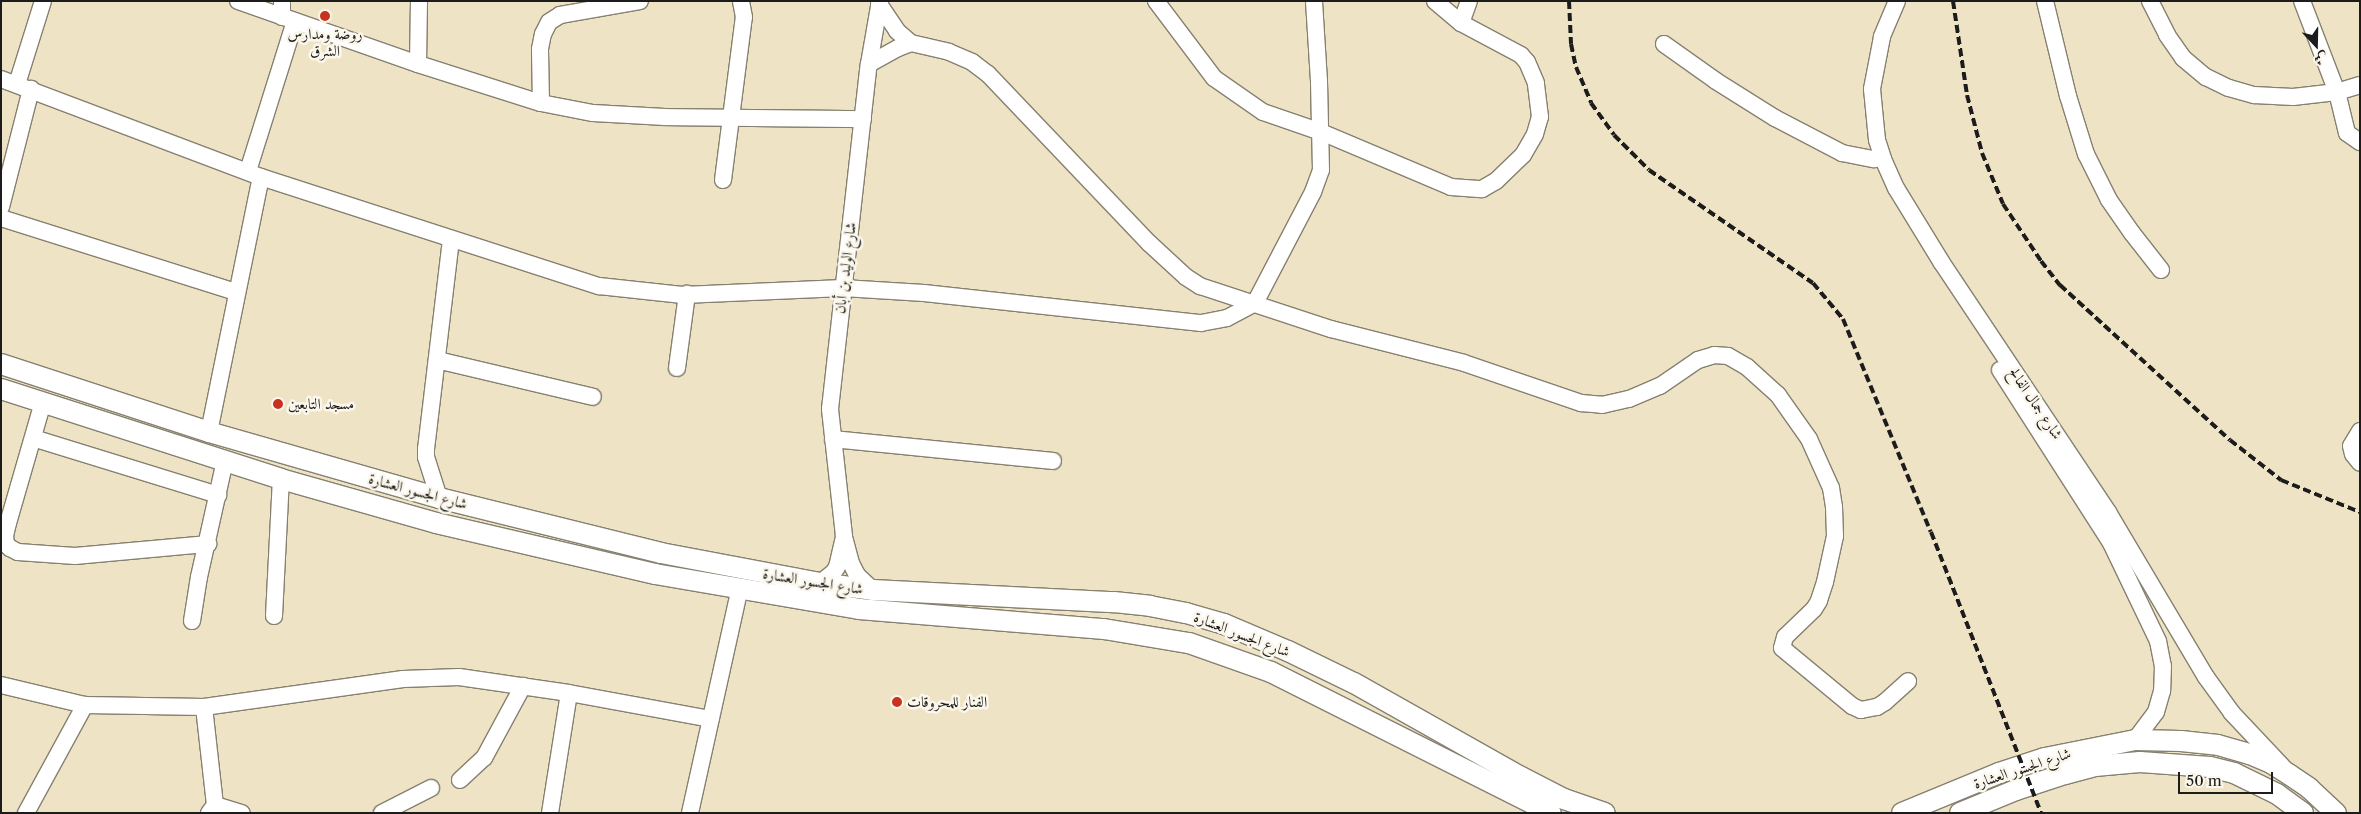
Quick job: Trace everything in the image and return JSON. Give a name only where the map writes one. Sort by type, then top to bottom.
[{"type":"main road","name":"شارع الجسور العشارة","points":[[1,364],[209,432],[440,498],[661,553],[820,583],[874,590],[1114,602],[1159,608],[1224,624],[1288,651],[1354,684],[1564,799],[1605,813]]},
{"type":"main road","name":"شارع الجسور العشارة","points":[[1,389],[281,479],[436,523],[655,574],[859,609],[1104,629],[1189,643],[1270,672],[1551,813]]},
{"type":"main road","points":[[655,574],[661,553]]},
{"type":"main road","name":"شارع الجسور العشارة","points":[[1902,813],[2000,773],[2046,758],[2135,740],[2181,741],[2218,745],[2271,763],[2309,788],[2336,813]]},
{"type":"main road","name":"شارع الجسور العشارة","points":[[1960,813],[2016,790],[2065,774],[2095,766],[2140,762],[2210,767],[2234,774],[2277,794],[2303,813]]},
{"type":"street","points":[[1,207],[16,84],[43,1]]},
{"type":"street","points":[[238,1],[286,13],[418,64],[541,103],[593,113],[665,117],[863,119]]},
{"type":"street","points":[[418,64],[419,1]]},
{"type":"street","points":[[541,103],[540,49],[542,34],[549,22],[560,15],[640,1]]},
{"type":"street","points":[[723,180],[729,117],[744,17],[741,1]]},
{"type":"street","points":[[1156,1],[1214,78],[1263,112],[1321,132],[1451,187],[1482,189],[1496,181],[1523,155],[1535,134],[1540,117],[1536,83],[1527,62],[1521,55],[1461,23],[1435,1]]},
{"type":"street","points":[[16,84],[254,174],[598,286],[687,294],[843,288],[924,293],[1201,323],[1227,318],[1255,303],[1316,184],[1321,170],[1321,132],[1314,1]]},
{"type":"street","points":[[1461,23],[1469,1]]},
{"type":"street","name":"شارع جمال الفالح","points":[[1884,1],[1873,31],[1866,61],[1864,103],[1868,135],[1874,159],[1898,208],[2111,543],[2149,619],[2158,641],[2163,666],[2162,690],[2156,712],[2135,740]]},
{"type":"street","name":"شارع جمال الفالح","points":[[1897,1],[1882,37],[1872,90],[1878,140],[1883,159],[1896,188],[1942,263],[2108,512],[2206,676],[2232,713],[2290,775]]},
{"type":"street","points":[[2045,1],[2068,96],[2086,154],[2110,200],[2132,233],[2161,270]]},
{"type":"street","points":[[2150,1],[2167,35],[2183,58],[2206,77],[2229,88],[2254,95],[2293,97],[2338,92],[2360,85]]},
{"type":"street","points":[[2302,1],[2338,92],[2347,133],[2360,142]]},
{"type":"street","points":[[880,3],[897,31],[911,43],[949,52],[972,62],[988,74],[1149,243],[1186,277],[1200,286],[1331,329],[1464,364],[1581,403],[1602,405],[1629,400],[1660,386],[1698,360],[1714,355],[1728,356],[1747,367],[1778,396],[1809,439],[1830,488],[1834,507],[1835,536],[1826,582],[1819,601],[1814,609],[1785,637],[1782,648],[1852,706],[1861,710],[1877,707],[1908,681]]},
{"type":"street","name":"شارع الوليد بن أبان","points":[[874,590],[858,575],[851,563],[844,536],[830,409],[869,64],[880,3]]},
{"type":"street","points":[[209,432],[236,292],[254,174],[286,13]]},
{"type":"street","points":[[869,64],[911,43]]},
{"type":"street","points":[[1664,44],[1716,82],[1775,118],[1842,152],[1874,159]]},
{"type":"street","points":[[1,218],[236,292]]},
{"type":"street","points":[[440,498],[426,457],[452,240]]},
{"type":"street","points":[[677,368],[687,294]]},
{"type":"street","points":[[437,360],[593,397]]},
{"type":"street","points":[[44,402],[8,522],[4,545],[18,552],[75,556],[208,544]]},
{"type":"street","points":[[2360,431],[2351,446],[2353,454],[2360,462]]},
{"type":"street","points":[[33,438],[218,495]]},
{"type":"street","points":[[833,439],[1053,461]]},
{"type":"street","points":[[192,621],[225,461]]},
{"type":"street","points":[[274,616],[281,479]]},
{"type":"street","name":"شارع الوليد بن أبان","points":[[820,583],[833,574],[837,567],[844,536]]},
{"type":"street","points":[[690,813],[740,588]]},
{"type":"street","points":[[1,685],[85,705],[204,706],[403,679],[459,677],[569,693],[711,719]]},
{"type":"street","points":[[460,780],[484,758],[523,686]]},
{"type":"street","points":[[550,813],[569,693]]},
{"type":"street","points":[[26,813],[85,705]]},
{"type":"street","points":[[204,706],[212,809],[242,813]]},
{"type":"street","points":[[382,813],[431,788]]},
{"type":"railway","points":[[1569,1],[1571,44],[1576,67],[1591,103],[1614,135],[1649,170],[1813,283],[1843,319],[1931,532],[2041,813]]},
{"type":"railway","points":[[1953,1],[1967,95],[1982,153],[2003,204],[2041,261],[2060,285],[2230,440],[2281,480],[2360,512]]},
{"type":"place","name":"روضة ومدارس الشرق","points":[[325,16]]},
{"type":"place","name":"مسجد التابعين","points":[[278,404]]},
{"type":"place","name":"الفنار للمحروقات","points":[[897,702]]}]
